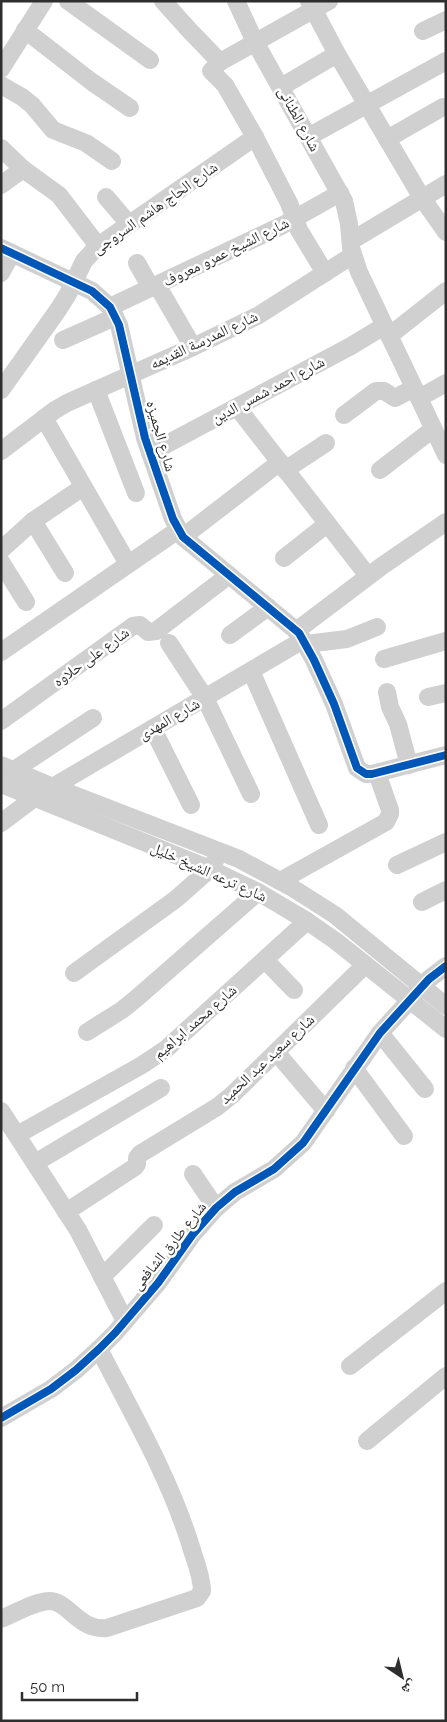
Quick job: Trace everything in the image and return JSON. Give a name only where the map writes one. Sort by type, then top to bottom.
[{"type":"street","points":[[1,69],[44,1]]},
{"type":"street","points":[[68,1],[150,60]]},
{"type":"street","points":[[163,1],[216,66]]},
{"type":"street","name":"شارع الطنانى","points":[[236,1],[256,42],[340,193],[348,218],[352,248],[358,272],[446,455]]},
{"type":"street","points":[[325,273],[305,241],[294,219],[289,202],[255,137],[225,85],[212,73],[216,66],[311,6],[330,1]]},
{"type":"street","points":[[311,6],[337,54],[422,198],[446,232]]},
{"type":"street","points":[[423,31],[446,20]]},
{"type":"street","points":[[25,30],[92,82],[130,108]]},
{"type":"street","points":[[281,87],[337,54]]},
{"type":"street","points":[[308,137],[446,61]]},
{"type":"street","points":[[1,85],[22,96],[32,105],[52,130],[86,143],[112,162]]},
{"type":"street","points":[[387,139],[443,107]]},
{"type":"street","name":"شارع الحاج هاشم السروجى","points":[[4,380],[58,310],[84,262],[98,246],[255,137]]},
{"type":"street","points":[[1,148],[22,169],[59,195],[98,246]]},
{"type":"street","points":[[1,185],[22,169]]},
{"type":"street","name":"شارع المدرسة القديمه","points":[[1,451],[44,418],[67,404],[259,315],[325,273],[352,248],[422,198],[446,184]]},
{"type":"street","name":"شارع الشيخ عمرو معروف","points":[[63,340],[154,287],[294,219],[340,193]]},
{"type":"street","points":[[106,197],[129,224]]},
{"type":"street","points":[[1,273],[7,251],[92,291],[112,312]]},
{"type":"street","points":[[137,262],[193,347]]},
{"type":"street","name":"شارع احمد شمس الدين","points":[[150,453],[350,346],[387,332],[446,291]]},
{"type":"street","name":"شارع الجميزه","points":[[112,312],[131,374],[145,438],[170,511],[180,533],[302,638]]},
{"type":"street","points":[[344,415],[376,391],[384,391],[394,398],[446,384]]},
{"type":"street","points":[[96,390],[136,493]]},
{"type":"street","points":[[237,407],[368,576]]},
{"type":"street","points":[[44,418],[128,564]]},
{"type":"street","points":[[380,470],[433,429]]},
{"type":"street","points":[[1,652],[128,564],[180,533],[282,466],[326,443]]},
{"type":"street","points":[[1,549],[33,521],[83,486]]},
{"type":"street","points":[[33,521],[65,573]]},
{"type":"street","name":"شارع المهدى","points":[[1,823],[34,798],[251,671],[302,638],[368,576],[446,522]]},
{"type":"street","points":[[284,558],[327,524]]},
{"type":"street","points":[[1,562],[26,602]]},
{"type":"street","name":"شارع على حلاوه","points":[[1,721],[133,626],[140,625],[148,632],[156,631],[229,575]]},
{"type":"street","points":[[230,635],[268,607]]},
{"type":"street","points":[[377,627],[346,639],[302,638],[334,704],[357,768],[366,774],[377,773],[446,755]]},
{"type":"street","points":[[384,659],[446,641]]},
{"type":"street","points":[[170,643],[205,698],[251,794]]},
{"type":"street","points":[[251,671],[318,825]]},
{"type":"street","points":[[387,692],[409,766]]},
{"type":"street","points":[[428,697],[446,693]]},
{"type":"street","points":[[8,767],[93,718]]},
{"type":"street","points":[[153,729],[192,805]]},
{"type":"street","name":"شارع ترعه الشيخ خليل","points":[[8,767],[54,787],[239,859],[280,881],[314,900],[335,915],[446,1006]]},
{"type":"street","points":[[280,881],[386,822],[390,810],[377,773]]},
{"type":"street","name":"شارع ترعه الشيخ خليل","points":[[1,784],[210,869],[258,892],[307,921],[446,1029]]},
{"type":"street","points":[[397,865],[446,842]]},
{"type":"street","points":[[74,973],[176,899],[210,869],[220,852]]},
{"type":"street","points":[[422,902],[446,890]]},
{"type":"street","points":[[87,1032],[138,998],[258,892]]},
{"type":"street","name":"شارع محمد ابراهيم","points":[[18,1135],[166,1050],[307,921]]},
{"type":"street","points":[[265,960],[294,990]]},
{"type":"street","name":"شارع سعيد عبد الحميد","points":[[66,1212],[135,1167],[140,1154],[217,1107],[247,1082],[365,965]]},
{"type":"street","name":"شارع طارق الشافعى","points":[[1,1418],[51,1388],[76,1370],[116,1333],[158,1282],[193,1234],[216,1208],[235,1192],[274,1169],[303,1143],[380,1033],[423,987],[446,966]]},
{"type":"street","points":[[380,1033],[424,1089]]},
{"type":"street","points":[[276,1052],[326,1111]]},
{"type":"street","points":[[354,1068],[404,1136]]},
{"type":"street","points":[[35,1163],[160,1088]]},
{"type":"street","points":[[1,1111],[78,1230],[125,1321]]},
{"type":"street","points":[[193,1174],[216,1208]]},
{"type":"street","points":[[102,1277],[154,1225]]},
{"type":"street","points":[[350,1366],[446,1291]]},
{"type":"street","points":[[1,1619],[40,1603],[51,1601],[88,1626],[98,1629],[107,1628],[198,1598],[202,1591],[195,1558],[184,1522],[157,1463],[99,1350]]},
{"type":"street","points":[[367,1441],[446,1376]]},
{"type":"cycle path","points":[[1,248],[92,291],[110,307],[119,325],[145,438],[173,519],[183,537],[299,633],[314,660],[334,704],[357,768],[366,774],[372,774],[446,755]]},
{"type":"cycle path","points":[[1,1418],[51,1389],[76,1370],[115,1333],[158,1283],[193,1234],[216,1208],[235,1192],[274,1169],[303,1143],[380,1033],[429,979],[446,966]]}]
